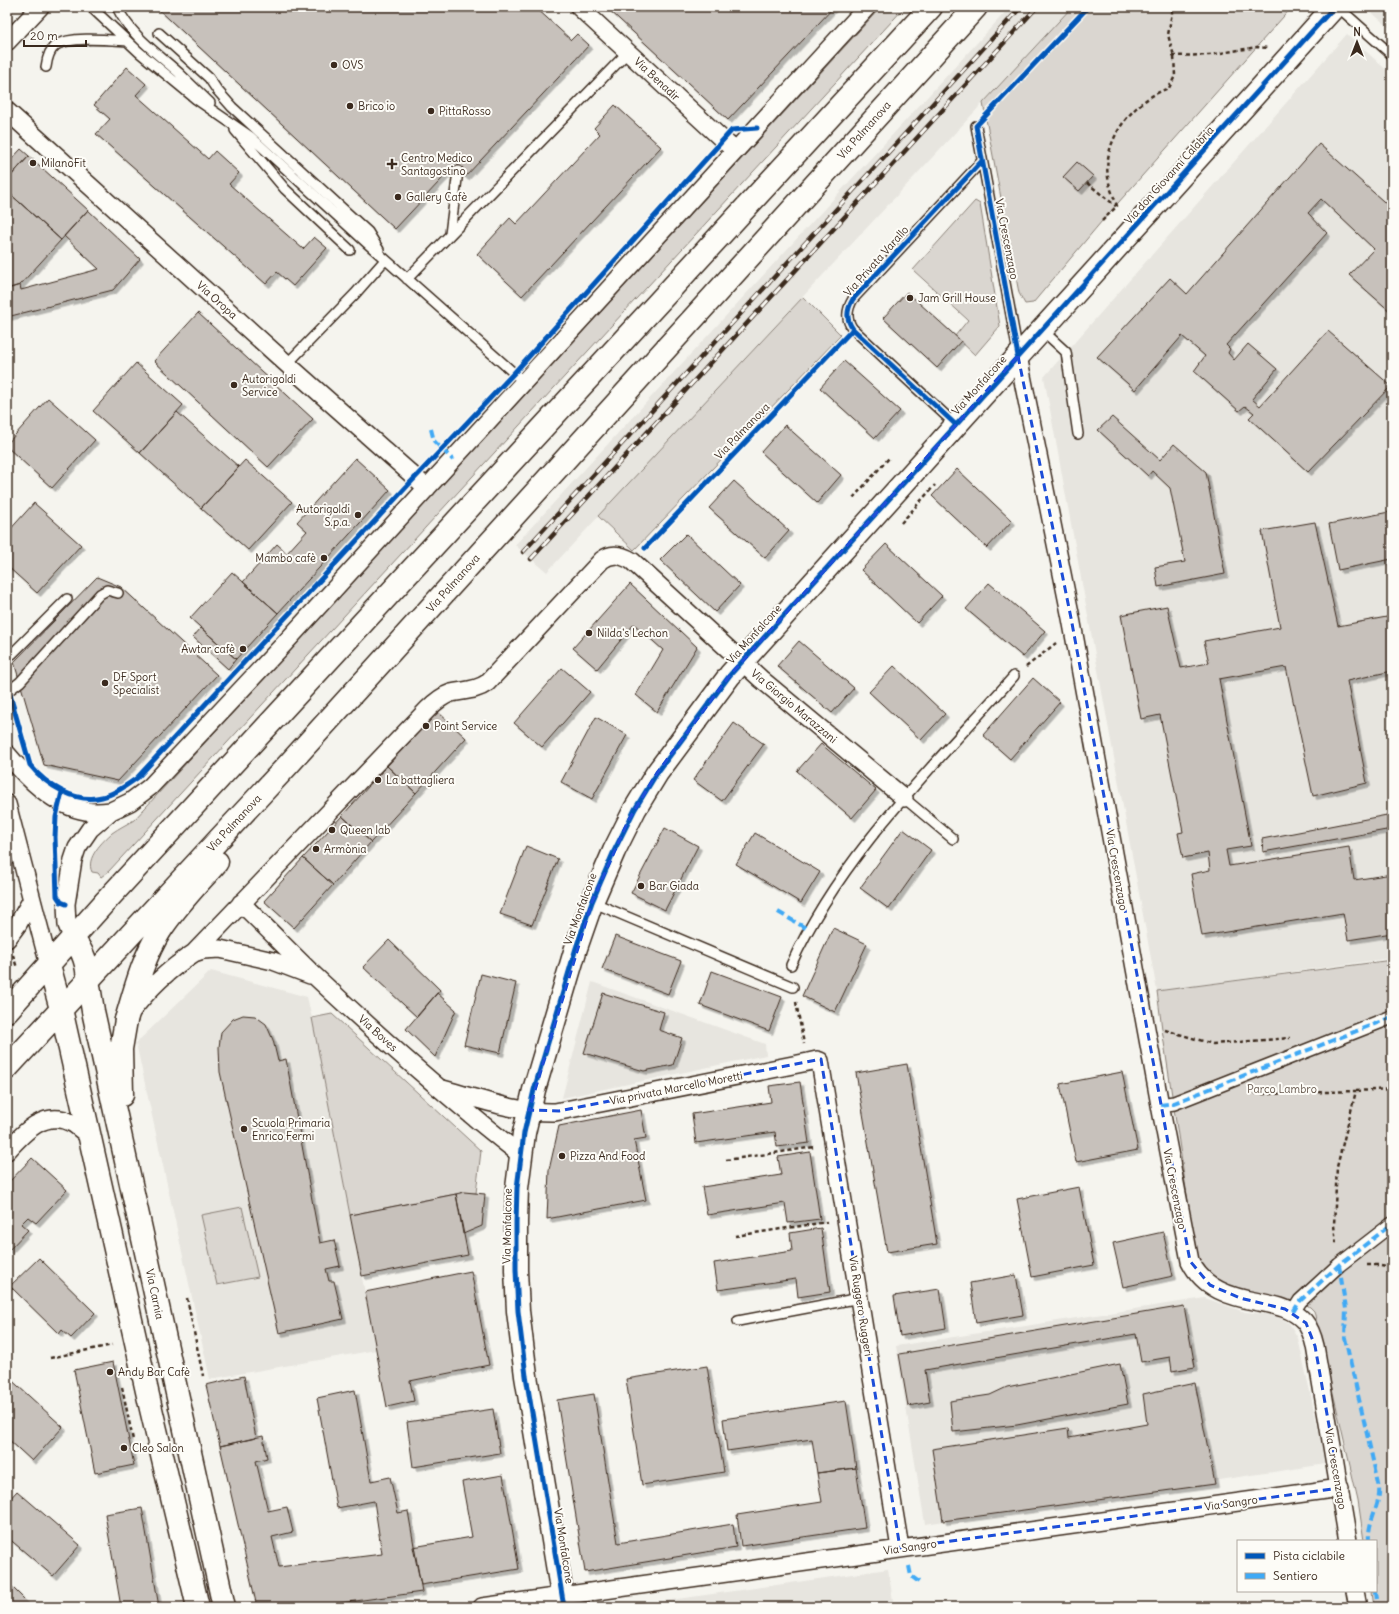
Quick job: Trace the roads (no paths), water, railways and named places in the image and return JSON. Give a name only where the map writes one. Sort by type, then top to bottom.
[{"type":"main road","points":[[7,1011],[105,902],[931,7]]},
{"type":"main road","name":"Via Palmanova","points":[[7,1068],[60,1009],[287,766],[976,7]]},
{"type":"main road","name":"Via don Giovanni Calabria","points":[[1018,356],[1334,7]]},
{"type":"main road","name":"Via Monfalcone","points":[[563,1601],[526,1376],[518,1311],[516,1222],[521,1155],[529,1110],[572,962],[592,902],[621,836],[645,792],[718,692],[742,662],[1018,356]]},
{"type":"main road","points":[[124,1154],[121,1062],[122,1037],[126,1020],[146,960],[160,931],[169,918],[274,794],[287,766]]},
{"type":"main road","points":[[73,939],[83,954],[88,980]]},
{"type":"main road","points":[[49,966],[198,1607]]},
{"type":"main road","name":"Via Carnia","points":[[88,980],[93,1011],[124,1154],[224,1607]]},
{"type":"street","points":[[7,42],[40,7]]},
{"type":"street","name":"Via Benadir","points":[[579,7],[735,151]]},
{"type":"street","points":[[73,939],[68,930],[66,904],[73,860],[82,839],[90,829],[111,811],[130,802],[150,787],[427,488],[867,7]]},
{"type":"street","name":"Via Oropa","points":[[7,111],[287,364],[427,488]]},
{"type":"street","name":"Via Crescenzago","points":[[1018,356],[1073,630],[1186,1246],[1193,1268],[1204,1281],[1221,1291],[1240,1298],[1275,1306],[1293,1312],[1306,1323],[1310,1330],[1314,1340],[1348,1540]]},
{"type":"street","name":"Via Giorgio Marazzani","points":[[241,904],[428,709],[452,693],[476,689],[487,683],[602,560],[611,555],[624,556],[632,561],[742,662],[904,798]]},
{"type":"street","points":[[7,754],[33,782],[50,795],[69,806],[88,812],[111,811]]},
{"type":"street","points":[[7,804],[49,966]]},
{"type":"street","points":[[7,939],[18,924],[31,901]]},
{"type":"street","points":[[126,1020],[151,987],[177,964],[194,953],[241,904]]},
{"type":"street","name":"Via Boves","points":[[241,904],[317,978],[439,1088],[498,1138],[521,1155]]},
{"type":"street","name":"Via Boves","points":[[194,953],[203,950],[220,949],[277,963],[317,978]]},
{"type":"street","points":[[1160,1105],[1174,1103],[1392,1017]]},
{"type":"street","name":"Via privata Marcello Moretti","points":[[529,1110],[545,1112],[559,1111],[817,1060],[822,1063]]},
{"type":"street","name":"Via Ruggero Ruggeri","points":[[822,1063],[900,1548]]},
{"type":"street","name":"Via Boves","points":[[439,1088],[502,1105],[529,1110]]},
{"type":"street","points":[[7,1151],[24,1132],[39,1122],[49,1119],[56,1118],[68,1121],[89,1136]]},
{"type":"street","points":[[1293,1312],[1300,1301],[1339,1266],[1392,1224]]},
{"type":"street","name":"Via Sangro","points":[[482,1607],[563,1601],[900,1548],[1340,1488]]},
{"type":"street","points":[[1355,1592],[1358,1607]]},
{"type":"lane","points":[[91,7],[127,41],[196,99],[251,137],[407,279],[524,382]]},
{"type":"lane","points":[[117,7],[122,17],[141,39],[179,73],[226,119],[285,189],[350,250]]},
{"type":"lane","points":[[1338,7],[1392,55]]},
{"type":"lane","points":[[159,33],[209,78],[232,107],[368,232],[386,260]]},
{"type":"lane","points":[[46,67],[51,51],[55,46],[65,42],[102,39],[127,41]]},
{"type":"lane","points":[[407,279],[628,52]]},
{"type":"lane","name":"Via Crescenzago","points":[[976,126],[1018,356]]},
{"type":"lane","name":"Via Privata Varallo","points":[[956,425],[853,329],[847,315],[853,299],[982,161]]},
{"type":"lane","points":[[450,234],[458,170]]},
{"type":"lane","points":[[287,364],[386,260]]},
{"type":"lane","points":[[1042,330],[1066,352],[1078,434]]},
{"type":"lane","points":[[7,692],[20,682],[100,594],[108,590],[118,593]]},
{"type":"lane","points":[[7,656],[12,654],[67,599]]},
{"type":"lane","points":[[791,966],[801,942],[841,878],[858,854],[904,798],[1014,676]]},
{"type":"lane","name":"Via Giorgio Marazzani","points":[[904,798],[953,839]]},
{"type":"lane","points":[[592,902],[793,987]]},
{"type":"lane","points":[[738,1321],[860,1298]]},
{"type":"railway","points":[[523,552],[1021,7]]},
{"type":"railway","points":[[531,559],[1037,7]]},
{"type":"place","name":"OVS","points":[[334,65]]},
{"type":"place","name":"Brico io","points":[[350,106]]},
{"type":"place","name":"PittaRosso","points":[[431,111]]},
{"type":"place","name":"MilanoFit","points":[[33,163]]},
{"type":"place","name":"Centro Medico Santagostino","points":[[392,164]]},
{"type":"place","name":"Gallery Cafè","points":[[398,197]]},
{"type":"place","name":"Jam Grill House","points":[[910,298]]},
{"type":"place","name":"Autorigoldi Service","points":[[234,385]]},
{"type":"place","name":"Autorigoldi S.p.a.","points":[[358,515]]},
{"type":"place","name":"Mambo cafè","points":[[324,558]]},
{"type":"place","name":"Nilda's Lechon","points":[[589,633]]},
{"type":"place","name":"Awtar cafè","points":[[243,649]]},
{"type":"place","name":"DF Sport Specialist","points":[[105,683]]},
{"type":"place","name":"Point Service","points":[[426,726]]},
{"type":"place","name":"La battagliera","points":[[378,780]]},
{"type":"place","name":"Queen lab","points":[[332,830]]},
{"type":"place","name":"Armònia","points":[[316,849]]},
{"type":"place","name":"Bar Giada","points":[[641,886]]},
{"type":"place","name":"Scuola Primaria Enrico Fermi","points":[[244,1129]]},
{"type":"place","name":"Pizza And Food","points":[[562,1156]]},
{"type":"place","name":"Andy Bar Cafè","points":[[110,1372]]},
{"type":"place","name":"Cleo Salon","points":[[124,1448]]},
{"type":"park label","name":"Parco Lambro","points":[[1282,1089]]}]
